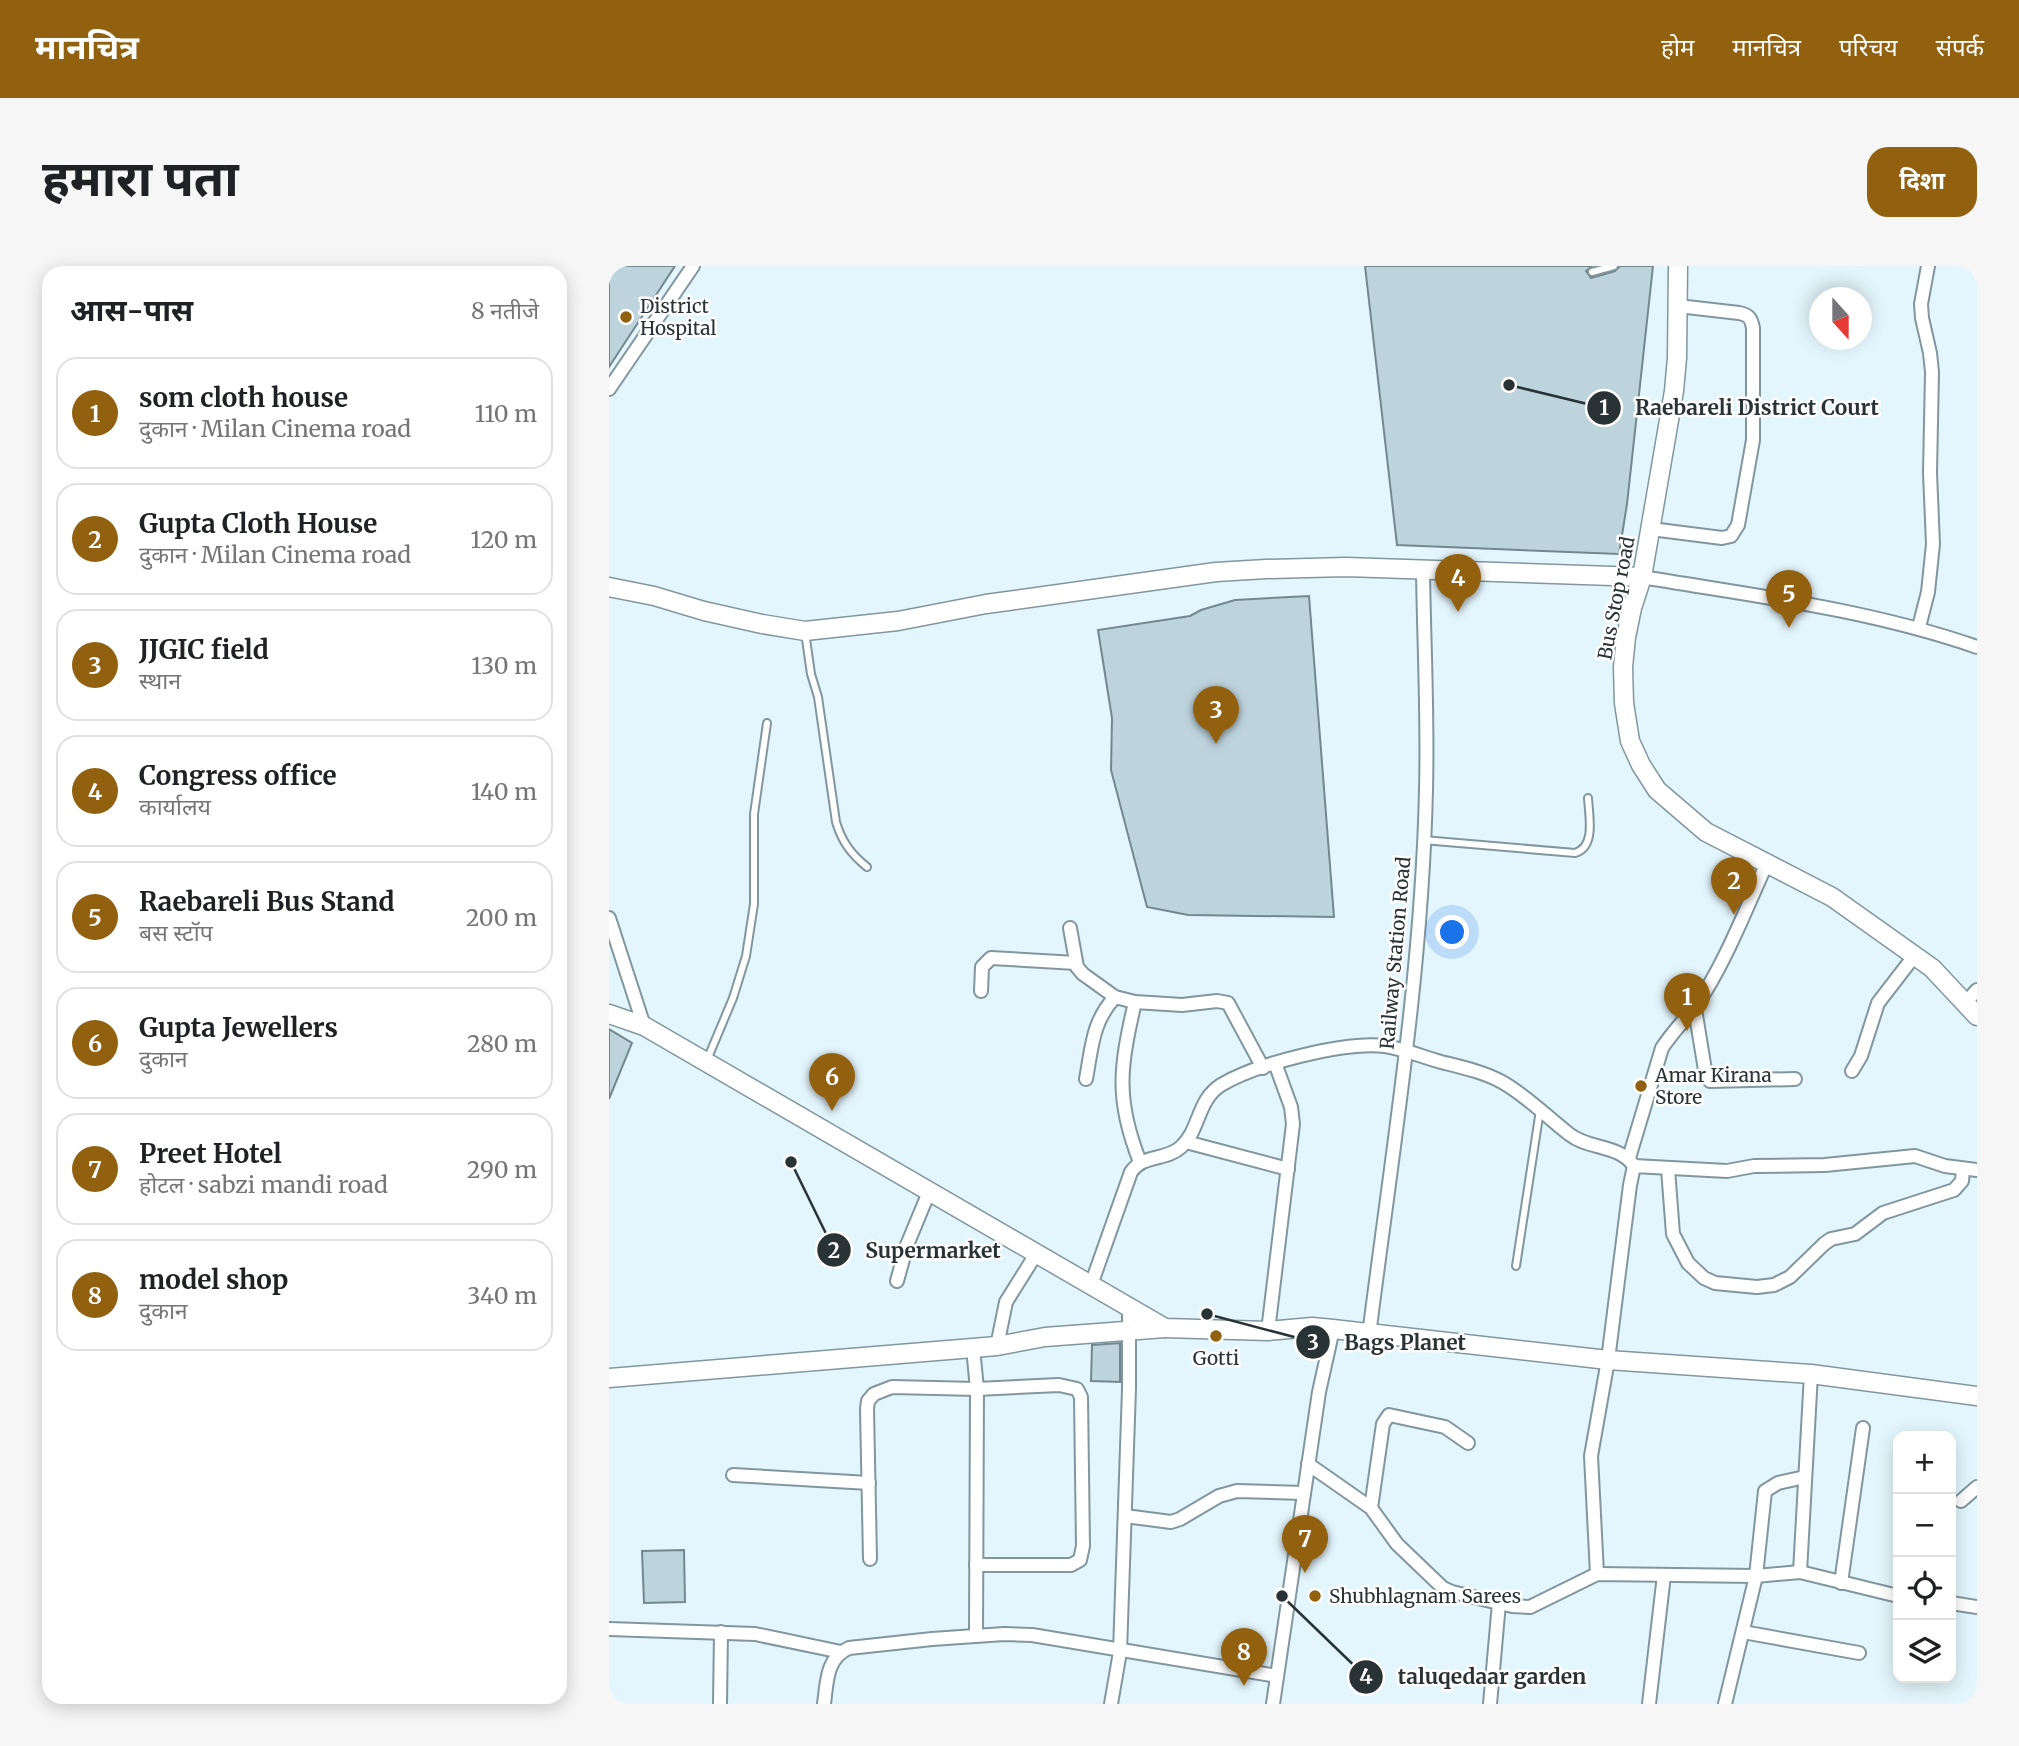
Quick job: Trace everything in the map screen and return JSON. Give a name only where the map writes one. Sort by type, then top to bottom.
[{"type":"street","points":[[609,389],[693,266]]},
{"type":"street","name":"Bus Stop road","points":[[1678,266],[1674,391],[1651,529],[1642,577],[1632,608],[1623,667],[1624,703],[1630,741],[1657,790],[1706,832],[1832,897],[1933,968],[1973,1003]]},
{"type":"street","points":[[1919,627],[1928,592],[1933,544],[1930,473],[1932,372],[1921,318],[1928,266]]},
{"type":"street","points":[[1651,529],[1722,538],[1731,536],[1738,525],[1753,440],[1751,319],[1739,313],[1678,306]]},
{"type":"street","points":[[609,587],[654,596],[704,611],[805,631],[898,621],[986,604],[1216,572],[1317,567],[1642,577],[1849,611],[1919,627],[1977,647]]},
{"type":"street","name":"Railway Station Road","points":[[1369,1335],[1407,1053],[1423,840],[1426,789],[1423,571]]},
{"type":"street","points":[[1597,1574],[1591,1456],[1608,1360],[1632,1162],[1662,1048],[1671,1034],[1695,1009],[1767,863]]},
{"type":"street","points":[[609,918],[644,1026]]},
{"type":"street","points":[[1070,928],[1076,962],[1083,974],[1115,996],[1135,1002],[1182,1005],[1217,1001],[1228,1003],[1269,1065],[1291,1107],[1293,1124],[1268,1331]]},
{"type":"street","points":[[1852,1071],[1861,1056],[1878,1003],[1915,955]]},
{"type":"street","points":[[981,991],[982,967],[991,958],[1076,962]]},
{"type":"street","points":[[1086,1079],[1096,1024],[1115,996]]},
{"type":"street","points":[[1135,1002],[1121,1074],[1125,1120],[1140,1162]]},
{"type":"street","points":[[1695,1009],[1705,1070],[1710,1082],[1795,1079]]},
{"type":"street","points":[[609,1014],[644,1026],[1165,1328]]},
{"type":"street","points":[[1091,1285],[1131,1172],[1140,1162],[1171,1154],[1186,1142],[1207,1097],[1221,1085],[1269,1065],[1329,1050],[1385,1046],[1477,1072],[1499,1080],[1524,1096],[1575,1139],[1612,1150],[1632,1162],[1668,1169],[1727,1171],[1766,1165],[1825,1165],[1915,1156],[1963,1170],[1977,1170]]},
{"type":"street","points":[[1186,1142],[1288,1169]]},
{"type":"street","points":[[1668,1169],[1673,1234],[1693,1270],[1715,1283],[1757,1287],[1782,1282],[1824,1244],[1855,1234],[1883,1213],[1954,1189],[1962,1181],[1963,1170]]},
{"type":"street","points":[[897,1281],[899,1267],[929,1192]]},
{"type":"street","points":[[997,1346],[1006,1301],[1036,1254]]},
{"type":"street","points":[[1111,1704],[1120,1651],[1129,1307]]},
{"type":"street","points":[[609,1378],[997,1346],[1045,1337],[1165,1328],[1211,1327],[1268,1331],[1312,1327],[1608,1360],[1811,1374],[1977,1396]]},
{"type":"street","points":[[1273,1704],[1319,1392],[1333,1329]]},
{"type":"street","points":[[973,1348],[977,1388],[976,1636]]},
{"type":"street","points":[[1800,1572],[1811,1374]]},
{"type":"street","points":[[870,1559],[867,1409],[868,1401],[874,1394],[892,1387],[1059,1385],[1077,1389],[1081,1397],[1083,1546],[1080,1560],[1071,1565],[976,1565]]},
{"type":"street","points":[[1371,1508],[1383,1424],[1389,1415],[1445,1427],[1468,1443]]},
{"type":"street","points":[[1841,1583],[1863,1428]]},
{"type":"street","points":[[1308,1464],[1371,1508],[1397,1544],[1443,1588],[1499,1603],[1536,1605],[1597,1574],[1756,1576],[1800,1572],[1893,1594]]},
{"type":"street","points":[[733,1475],[869,1483]]},
{"type":"street","points":[[1725,1704],[1756,1576],[1766,1491],[1778,1483],[1805,1477]]},
{"type":"street","points":[[1961,1501],[1977,1487]]},
{"type":"street","points":[[1125,1516],[1171,1522],[1219,1496],[1237,1491],[1304,1493]]},
{"type":"street","points":[[1649,1704],[1664,1576]]},
{"type":"street","points":[[1490,1704],[1499,1603]]},
{"type":"street","points":[[1956,1604],[1977,1607]]},
{"type":"street","points":[[609,1629],[768,1636],[841,1652]]},
{"type":"street","points":[[720,1704],[721,1632]]},
{"type":"street","points":[[1743,1632],[1859,1653]]},
{"type":"street","points":[[824,1704],[829,1671],[834,1659],[849,1648],[976,1636],[1032,1635],[1063,1639],[1120,1651],[1277,1676]]},
{"type":"lane","points":[[1592,272],[1614,266]]},
{"type":"lane","points":[[805,631],[811,674],[818,696],[836,822],[852,856],[867,867]]},
{"type":"lane","points":[[706,1062],[733,998],[746,956],[754,904],[754,814],[767,723]]},
{"type":"lane","points":[[1423,840],[1574,853],[1581,851],[1589,839],[1588,798]]},
{"type":"lane","points":[[1516,1266],[1540,1110]]},
{"type":"building","name":"District Hospital","points":[[609,266],[675,266],[609,367]]},
{"type":"building","points":[[1365,266],[1592,266],[1586,271],[1591,278],[1615,271],[1620,266],[1653,266],[1619,554],[1397,545]]},
{"type":"building","points":[[1309,596],[1334,917],[1188,915],[1147,907],[1111,770],[1112,718],[1098,630],[1190,616],[1235,600]]},
{"type":"building","points":[[609,1029],[632,1043],[609,1099]]},
{"type":"building","points":[[1120,1343],[1120,1382],[1091,1381],[1092,1345]]},
{"type":"building","points":[[684,1550],[685,1602],[644,1603],[642,1551]]},
{"type":"place","name":"District Hospital","points":[[626,317]]},
{"type":"place","name":"Raebareli District Court","points":[[1509,385]]},
{"type":"place","name":"Congress office","points":[[1458,612]]},
{"type":"place","name":"Raebareli Bus Stand","points":[[1789,628]]},
{"type":"place","name":"JJGIC field","points":[[1216,744]]},
{"type":"place","name":"Gupta Cloth House","points":[[1734,915]]},
{"type":"place","name":"som cloth house","points":[[1687,1031]]},
{"type":"place","name":"Amar Kirana Store","points":[[1641,1086]]},
{"type":"place","name":"Gupta Jewellers","points":[[832,1111]]},
{"type":"place","name":"Supermarket","points":[[791,1162]]},
{"type":"place","name":"Bags Planet","points":[[1207,1314]]},
{"type":"place","name":"Gotti","points":[[1216,1336]]},
{"type":"place","name":"Preet Hotel","points":[[1305,1573]]},
{"type":"place","name":"taluqedaar garden","points":[[1282,1596]]},
{"type":"place","name":"Shubhlagnam Sarees","points":[[1315,1596]]},
{"type":"place","name":"model shop","points":[[1244,1686]]}]
